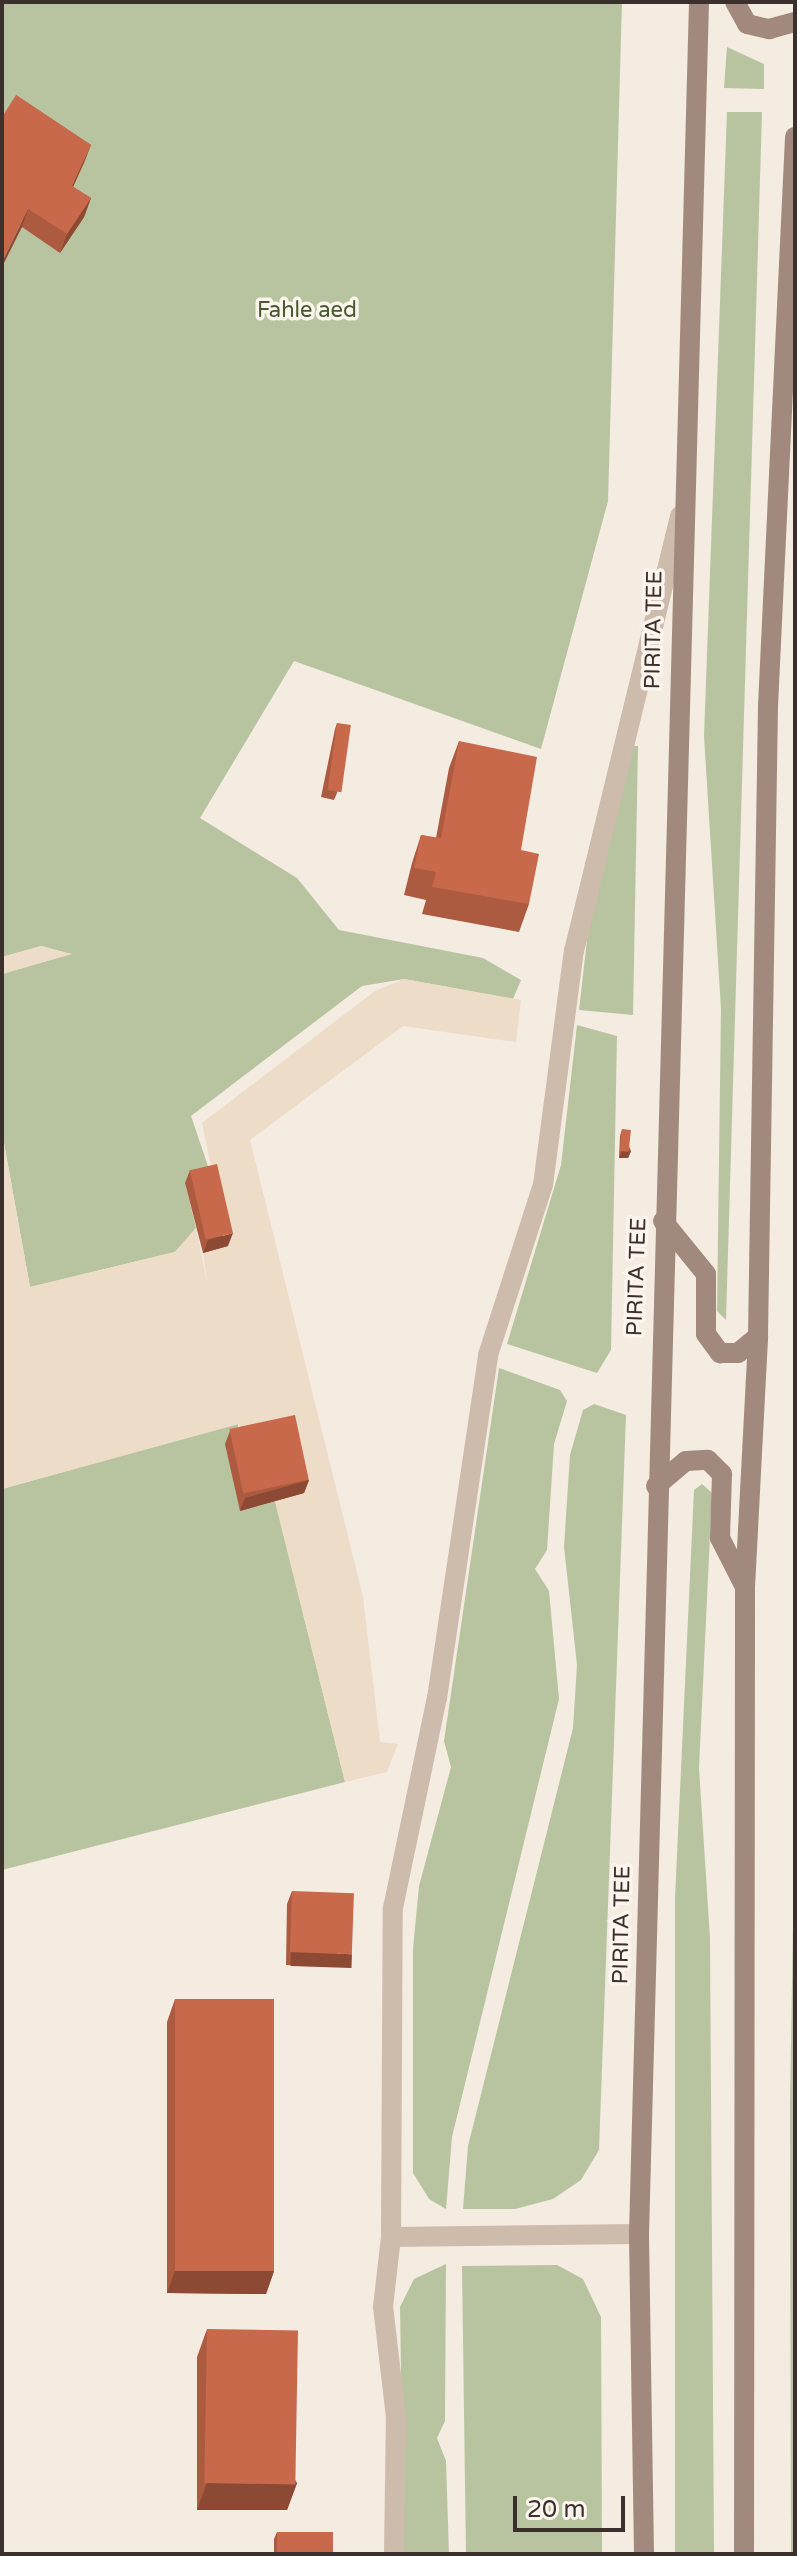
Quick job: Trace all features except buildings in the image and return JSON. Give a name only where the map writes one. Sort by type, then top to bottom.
[{"type":"main road","name":"PIRITA TEE","points":[[644,2554],[639,2234],[680,516],[699,2]]},
{"type":"main road","points":[[735,2],[747,24],[769,29],[795,22]]},
{"type":"main road","points":[[744,2554],[745,1587],[758,1336],[768,706],[795,137]]},
{"type":"main road","points":[[663,1221],[706,1274],[706,1334],[720,1353],[738,1353],[758,1336]]},
{"type":"main road","points":[[656,1486],[686,1461],[708,1460],[722,1474],[720,1538],[745,1587]]},
{"type":"street","points":[[394,2554],[396,2417],[383,2307],[391,2237],[393,1908],[413,1822],[488,1355],[543,1185],[574,951],[680,516]]},
{"type":"street","points":[[391,2237],[639,2234]]},
{"type":"green space","name":"Fahle aed","points":[[2,2],[622,2],[608,501],[541,749],[294,661],[200,818],[297,878],[339,930],[483,958],[521,980],[513,999],[404,979],[362,986],[191,1116],[212,1178],[185,1183],[196,1228],[175,1252],[30,1287],[2,1132],[2,974],[70,954],[41,946],[2,957]]},
{"type":"green space","points":[[727,47],[764,64],[764,89],[724,88]]},
{"type":"green space","points":[[727,112],[762,112],[726,1320],[717,1311],[721,1009],[704,736]]},
{"type":"green space","points":[[630,746],[638,746],[633,1015],[579,1010],[588,931]]},
{"type":"green space","points":[[577,1025],[617,1036],[611,1350],[597,1373],[507,1344],[561,1165]]},
{"type":"green space","points":[[499,1368],[560,1390],[567,1401],[554,1444],[547,1550],[535,1569],[549,1591],[559,1699],[452,2137],[446,2209],[429,2199],[413,2173],[413,1949],[419,1886],[451,1767],[444,1741]]},
{"type":"green space","points":[[594,1404],[626,1415],[599,2150],[581,2180],[553,2199],[515,2209],[463,2209],[468,2146],[573,1728],[577,1665],[564,1547],[570,1455],[583,1410]]},
{"type":"green space","points":[[238,1423],[240,1511],[275,1501],[345,1782],[2,1870],[2,1489]]},
{"type":"green space","points":[[702,1484],[712,1493],[699,1768],[710,1938],[714,2554],[675,2554],[675,1898],[694,1490]]},
{"type":"green space","points":[[795,1804],[795,2554],[791,2554],[790,2105]]},
{"type":"green space","points":[[446,2264],[445,2421],[437,2438],[446,2461],[449,2554],[404,2554],[400,2307],[414,2279]]},
{"type":"green space","points":[[557,2265],[583,2279],[601,2317],[602,2554],[466,2554],[462,2266]]},
{"type":"shaded area","points":[[41,946],[72,954],[2,974],[2,957]]},
{"type":"shaded area","points":[[404,979],[521,1000],[516,1042],[403,1026],[250,1140],[363,1597],[380,1742],[398,1744],[387,1772],[345,1782],[275,1501],[239,1424],[2,1489],[2,1132],[30,1287],[175,1252],[196,1228],[208,1286],[203,1253],[228,1246],[202,1123],[375,991]]}]
